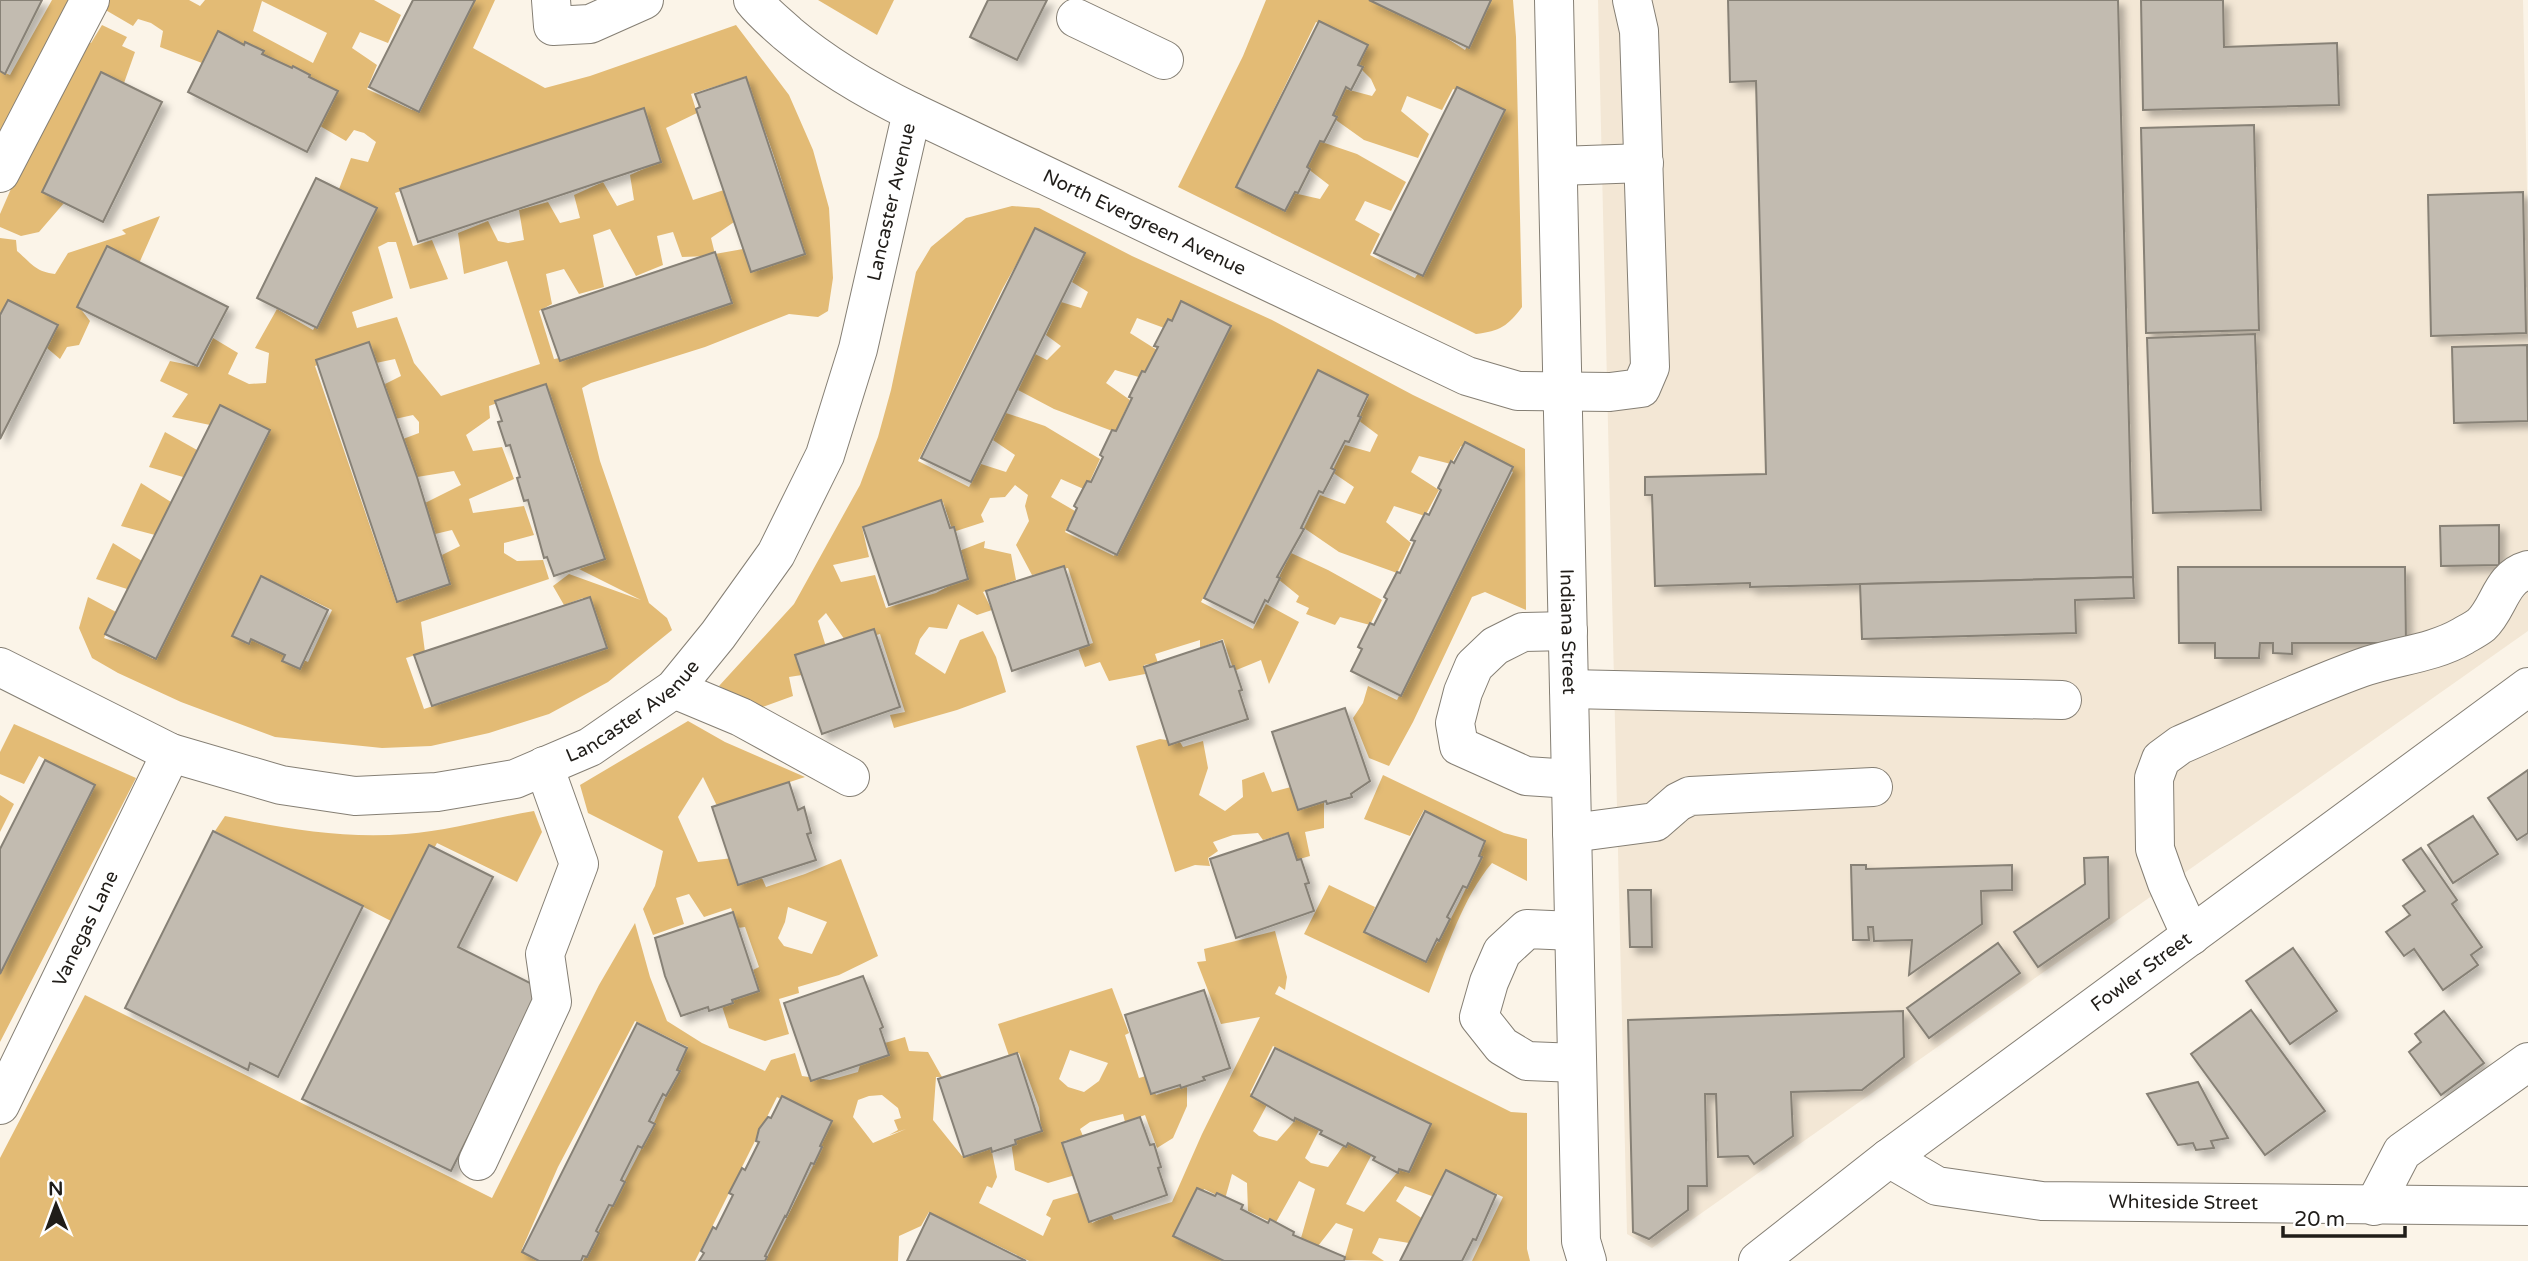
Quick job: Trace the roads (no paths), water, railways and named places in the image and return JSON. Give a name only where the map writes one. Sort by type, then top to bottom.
[{"type":"street","points":[[0,173],[90,0]]},
{"type":"street","points":[[551,0],[553,26],[590,23],[644,0]]},
{"type":"street","name":"North Evergreen Avenue","points":[[753,0],[761,11],[815,57],[866,89],[1467,376],[1518,391],[1610,392],[1641,388],[1650,367],[1644,163]]},
{"type":"street","name":"Indiana Street","points":[[1554,0],[1581,1241],[1587,1261]]},
{"type":"street","points":[[1558,166],[1644,163],[1639,31],[1632,0]]},
{"type":"street","points":[[1076,18],[1164,60]]},
{"type":"street","name":"Lancaster Avenue","points":[[0,667],[171,753],[281,785],[355,796],[437,792],[515,779],[590,747],[674,689],[718,635],[776,554],[825,455],[858,349],[912,112]]},
{"type":"street","points":[[2191,936],[2155,849],[2154,778],[2161,759],[2180,745],[2351,672],[2460,638],[2481,624],[2494,607],[2504,586],[2519,573],[2528,570]]},
{"type":"street","points":[[1568,631],[1523,632],[1495,646],[1474,666],[1463,692],[1455,723],[1459,746],[1526,776],[1571,779]]},
{"type":"street","name":"Fowler Street","points":[[1758,1261],[1889,1158],[2528,687]]},
{"type":"street","points":[[674,689],[741,718],[850,777]]},
{"type":"street","points":[[1569,689],[2063,700]]},
{"type":"street","name":"Vanegas Lane","points":[[0,1105],[171,753]]},
{"type":"street","points":[[478,1161],[552,1002],[545,954],[579,864],[544,766]]},
{"type":"street","points":[[1572,833],[1655,822],[1678,802],[1690,796],[1873,788]]},
{"type":"street","points":[[1574,931],[1527,929],[1502,952],[1489,982],[1479,1017],[1502,1046],[1527,1061],[1577,1063]]},
{"type":"street","points":[[2374,1206],[2402,1152],[2528,1062]]},
{"type":"street","name":"Whiteside Street","points":[[1889,1158],[1937,1186],[2042,1201],[2528,1206]]}]
